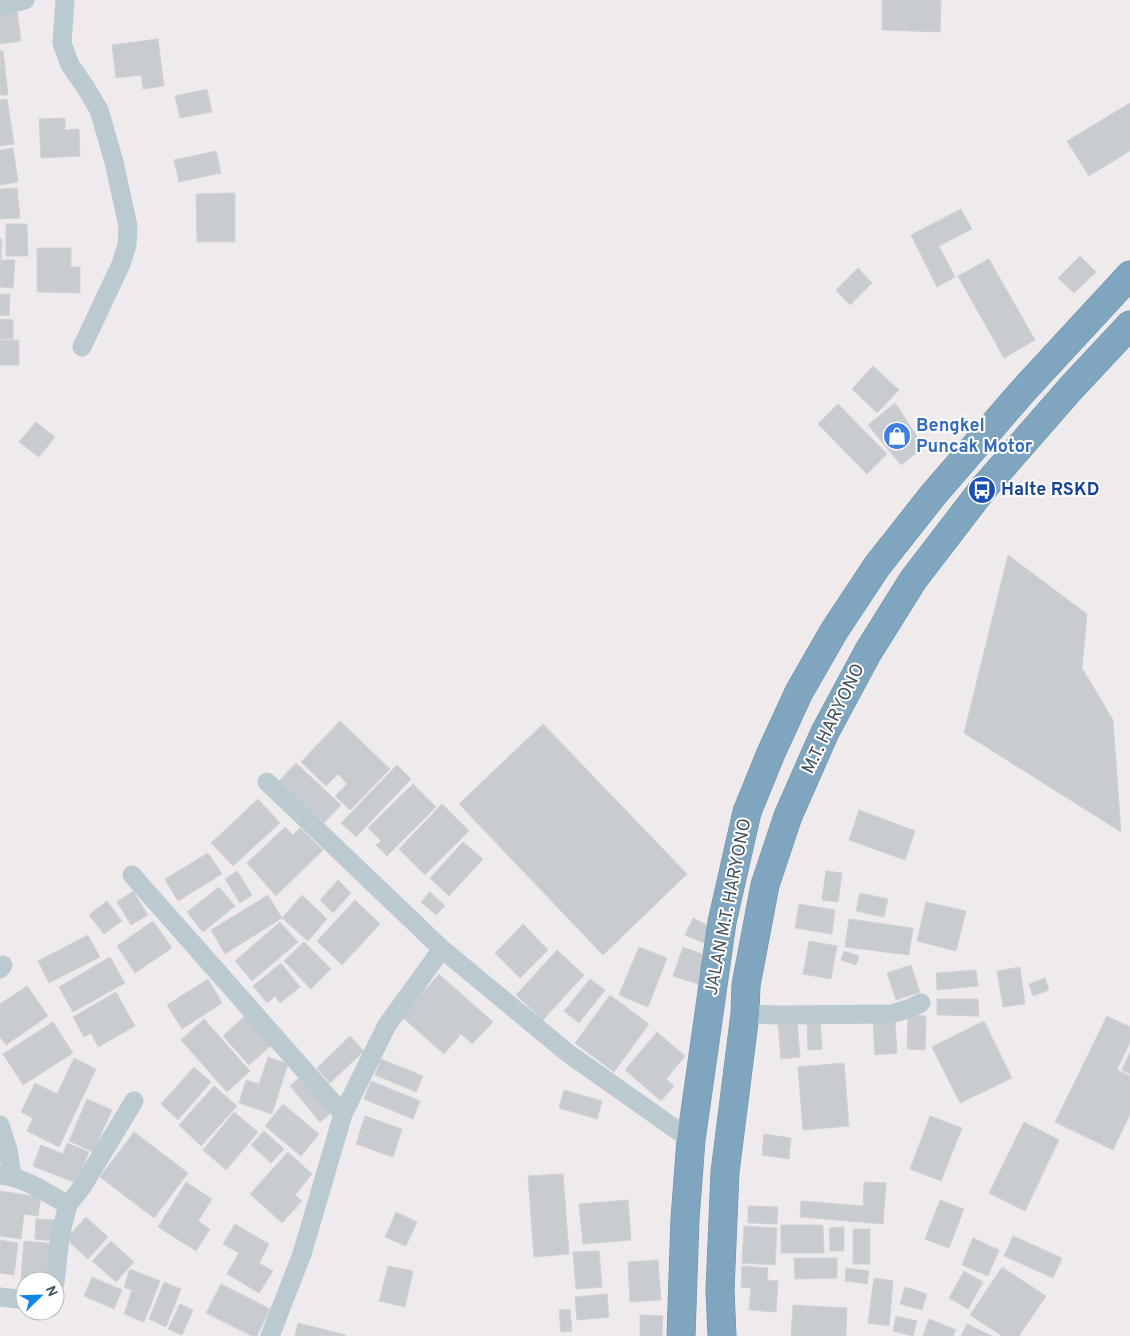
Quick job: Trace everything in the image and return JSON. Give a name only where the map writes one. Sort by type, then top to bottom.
[{"type":"highway","name":"JALAN M.T. HARYONO","points":[[681,1336],[685,1219],[691,1140],[722,922],[747,812],[767,761],[800,692],[834,631],[866,582],[933,495],[1022,392],[1130,275]]},
{"type":"highway","name":"M.T. HARYONO","points":[[722,1336],[720,1290],[721,1234],[725,1172],[745,1014],[746,985],[766,884],[788,816],[825,732],[868,652],[913,580],[982,490],[1071,388],[1130,325]]},
{"type":"street","points":[[0,6],[25,0]]},
{"type":"street","points":[[65,0],[62,43],[70,66],[99,110],[114,162],[128,226],[127,245],[121,264],[82,347]]},
{"type":"street","points":[[266,782],[442,949],[569,1054],[691,1140]]},
{"type":"street","points":[[132,875],[343,1114]]},
{"type":"street","points":[[270,1336],[302,1254],[343,1114],[387,1025],[442,949]]},
{"type":"street","points":[[745,1014],[891,1014],[921,1004]]},
{"type":"street","points":[[56,1271],[60,1236],[68,1205],[82,1187],[134,1101]]},
{"type":"street","points":[[0,1126],[8,1150],[6,1175],[47,1193],[68,1205]]},
{"type":"street","points":[[0,1297],[15,1299]]},
{"type":"building","points":[[882,0],[941,0],[940,32],[882,30]]},
{"type":"building","points":[[17,10],[21,41],[0,44],[0,13]]},
{"type":"building","points":[[158,39],[164,86],[143,89],[141,75],[116,78],[112,45]]},
{"type":"building","points":[[0,51],[3,51],[8,95],[0,95]]},
{"type":"building","points":[[207,89],[212,112],[180,118],[175,96]]},
{"type":"building","points":[[7,99],[14,144],[0,146],[0,100]]},
{"type":"building","points":[[1130,103],[1130,151],[1089,176],[1067,141]]},
{"type":"building","points":[[65,118],[65,130],[79,129],[80,156],[41,158],[39,119]]},
{"type":"building","points":[[13,148],[18,182],[0,185],[0,150]]},
{"type":"building","points":[[216,151],[221,173],[179,182],[174,160]]},
{"type":"building","points":[[17,188],[20,218],[0,219],[0,189]]},
{"type":"building","points":[[235,193],[235,242],[197,242],[196,194]]},
{"type":"building","points":[[961,209],[972,229],[939,246],[955,277],[937,287],[911,235]]},
{"type":"building","points":[[6,224],[27,224],[28,256],[6,256]]},
{"type":"building","points":[[0,239],[2,239],[1,260],[15,260],[13,288],[0,287]]},
{"type":"building","points":[[37,248],[71,248],[71,267],[80,267],[80,293],[37,292]]},
{"type":"building","points":[[1080,256],[1096,272],[1074,293],[1058,278]]},
{"type":"building","points":[[989,259],[1035,340],[1004,358],[958,276]]},
{"type":"building","points":[[858,268],[872,283],[850,305],[836,290]]},
{"type":"building","points":[[0,294],[10,294],[9,316],[0,315]]},
{"type":"building","points":[[0,319],[13,320],[13,339],[0,339]]},
{"type":"building","points":[[0,340],[19,340],[19,365],[0,365]]},
{"type":"building","points":[[873,366],[899,390],[877,413],[852,389]]},
{"type":"building","name":"Bengkel Puncak Motor","points":[[895,403],[924,447],[901,465],[868,425]]},
{"type":"building","points":[[838,404],[887,454],[867,474],[818,424]]},
{"type":"building","points":[[36,422],[55,437],[39,457],[19,442]]},
{"type":"building","points":[[1008,555],[1087,614],[1082,668],[1113,720],[1121,832],[964,733]]},
{"type":"building","points":[[340,721],[390,769],[350,810],[335,796],[347,784],[338,774],[326,786],[301,762]]},
{"type":"building","points":[[543,724],[687,874],[603,955],[459,804]]},
{"type":"building","points":[[296,763],[341,805],[324,823],[279,781]]},
{"type":"building","points":[[397,765],[411,779],[356,837],[341,823]]},
{"type":"building","points":[[413,784],[436,807],[387,856],[376,845],[381,841],[368,828]]},
{"type":"building","points":[[258,799],[280,823],[233,866],[211,843]]},
{"type":"building","points":[[442,804],[469,831],[425,875],[399,849]]},
{"type":"building","points":[[859,810],[915,831],[905,860],[849,840]]},
{"type":"building","points":[[285,827],[293,835],[300,828],[323,850],[276,896],[247,863]]},
{"type":"building","points":[[463,842],[483,859],[449,896],[430,878]]},
{"type":"building","points":[[208,853],[222,874],[178,901],[165,879]]},
{"type":"building","points":[[237,871],[252,895],[240,903],[225,879]]},
{"type":"building","points":[[826,871],[842,873],[838,902],[822,900]]},
{"type":"building","points":[[338,880],[351,893],[333,913],[320,900]]},
{"type":"building","points":[[219,887],[235,906],[203,932],[187,912]]},
{"type":"building","points":[[133,891],[148,915],[131,925],[117,902]]},
{"type":"building","points":[[430,892],[445,906],[436,915],[421,902]]},
{"type":"building","points":[[860,893],[888,899],[884,917],[856,911]]},
{"type":"building","points":[[268,895],[282,918],[225,954],[211,930]]},
{"type":"building","points":[[302,895],[327,919],[308,941],[282,918]]},
{"type":"building","points":[[355,900],[380,924],[342,965],[317,941]]},
{"type":"building","points":[[107,901],[122,921],[104,934],[89,915]]},
{"type":"building","points":[[926,902],[966,911],[956,951],[917,941]]},
{"type":"building","points":[[799,904],[835,910],[832,934],[795,928]]},
{"type":"building","points":[[693,918],[711,927],[704,943],[685,935]]},
{"type":"building","points":[[849,919],[913,928],[909,955],[845,947]]},
{"type":"building","points":[[153,921],[172,948],[135,973],[117,946]]},
{"type":"building","points":[[280,922],[298,942],[252,981],[235,961]]},
{"type":"building","points":[[523,924],[548,950],[520,978],[495,953]]},
{"type":"building","points":[[88,935],[100,957],[49,983],[38,961]]},
{"type":"building","points":[[809,941],[837,946],[831,979],[803,974]]},
{"type":"building","points":[[304,942],[331,969],[311,989],[284,961]]},
{"type":"building","points":[[639,947],[667,958],[648,1007],[619,995]]},
{"type":"building","points":[[683,947],[710,957],[701,985],[673,976]]},
{"type":"building","points":[[557,950],[584,975],[543,1020],[516,995]]},
{"type":"building","points":[[844,951],[859,956],[856,965],[841,960]]},
{"type":"building","points":[[110,957],[125,983],[73,1012],[59,987]]},
{"type":"building","points":[[281,963],[300,987],[280,1003],[275,996],[267,1003],[253,986]]},
{"type":"building","points":[[911,965],[920,992],[896,1000],[887,973]]},
{"type":"building","points":[[1020,967],[1025,1004],[1003,1007],[997,971]]},
{"type":"building","points":[[976,970],[978,986],[937,990],[936,973]]},
{"type":"building","points":[[439,974],[493,1022],[472,1044],[461,1034],[444,1054],[402,1017]]},
{"type":"building","points":[[1045,978],[1049,990],[1033,996],[1029,984]]},
{"type":"building","points":[[208,979],[222,1003],[182,1029],[167,1005]]},
{"type":"building","points":[[590,979],[605,990],[579,1023],[564,1011]]},
{"type":"building","points":[[27,986],[48,1016],[6,1045],[0,1037],[0,1004]]},
{"type":"building","points":[[116,992],[135,1026],[98,1047],[91,1033],[84,1037],[73,1017]]},
{"type":"building","points":[[610,995],[649,1024],[614,1072],[575,1043]]},
{"type":"building","points":[[937,999],[978,999],[979,1016],[937,1015]]},
{"type":"building","points":[[248,1013],[274,1043],[249,1065],[223,1036]]},
{"type":"building","points":[[908,1015],[926,1016],[925,1050],[907,1049]]},
{"type":"building","points":[[1107,1016],[1130,1027],[1130,1042],[1117,1070],[1130,1076],[1130,1114],[1113,1150],[1055,1122]]},
{"type":"building","points":[[204,1019],[250,1071],[227,1092],[181,1040]]},
{"type":"building","points":[[820,1019],[822,1049],[808,1050],[807,1020]]},
{"type":"building","points":[[797,1021],[800,1057],[781,1059],[778,1023]]},
{"type":"building","points":[[895,1021],[897,1053],[875,1055],[873,1022]]},
{"type":"building","points":[[984,1021],[1012,1078],[960,1103],[932,1047]]},
{"type":"building","points":[[53,1022],[73,1053],[23,1085],[3,1054]]},
{"type":"building","points":[[657,1032],[685,1056],[666,1079],[674,1086],[661,1101],[625,1070]]},
{"type":"building","points":[[350,1036],[364,1051],[330,1083],[317,1068]]},
{"type":"building","points":[[1130,1052],[1130,1074],[1122,1070]]},
{"type":"building","points":[[268,1057],[288,1064],[272,1114],[239,1103],[246,1080],[259,1084]]},
{"type":"building","points":[[74,1058],[96,1069],[59,1147],[27,1131],[33,1118],[21,1112],[35,1083],[57,1094]]},
{"type":"building","points":[[381,1059],[423,1076],[416,1092],[375,1075]]},
{"type":"building","points":[[844,1063],[849,1126],[803,1130],[798,1067]]},
{"type":"building","points":[[194,1067],[211,1082],[178,1120],[161,1104]]},
{"type":"building","points":[[300,1077],[331,1113],[320,1122],[290,1086]]},
{"type":"building","points":[[371,1081],[420,1101],[413,1119],[364,1099]]},
{"type":"building","points":[[214,1086],[237,1106],[201,1146],[179,1125]]},
{"type":"building","points":[[564,1090],[602,1101],[597,1119],[559,1108]]},
{"type":"building","points":[[87,1099],[112,1110],[93,1152],[69,1141]]},
{"type":"building","points":[[283,1104],[319,1134],[301,1156],[265,1126]]},
{"type":"building","points":[[234,1112],[258,1132],[226,1170],[203,1150]]},
{"type":"building","points":[[365,1116],[402,1129],[393,1157],[356,1144]]},
{"type":"building","points":[[930,1116],[962,1128],[941,1181],[910,1169]]},
{"type":"building","points":[[1024,1122],[1059,1140],[1025,1211],[989,1193]]},
{"type":"building","points":[[264,1131],[284,1149],[271,1163],[251,1145]]},
{"type":"building","points":[[134,1132],[188,1173],[154,1218],[100,1177]]},
{"type":"building","points":[[764,1134],[791,1138],[789,1159],[762,1155]]},
{"type":"building","points":[[67,1143],[89,1152],[76,1183],[33,1166],[41,1145],[63,1154]]},
{"type":"building","points":[[288,1152],[312,1174],[295,1195],[302,1201],[282,1223],[250,1194]]},
{"type":"building","points":[[563,1174],[569,1254],[534,1257],[528,1176]]},
{"type":"building","points":[[186,1182],[212,1199],[198,1221],[210,1229],[196,1251],[158,1227]]},
{"type":"building","points":[[864,1182],[886,1183],[883,1224],[800,1217],[801,1201],[863,1206]]},
{"type":"building","points":[[0,1191],[41,1197],[38,1216],[24,1214],[21,1239],[0,1236]]},
{"type":"building","points":[[628,1200],[631,1240],[583,1244],[579,1204]]},
{"type":"building","points":[[940,1200],[964,1209],[949,1248],[925,1239]]},
{"type":"building","points":[[748,1206],[778,1207],[777,1224],[748,1223]]},
{"type":"building","points":[[396,1212],[417,1222],[406,1246],[385,1237]]},
{"type":"building","points":[[86,1217],[108,1237],[88,1259],[66,1239]]},
{"type":"building","points":[[36,1219],[55,1220],[53,1241],[35,1239]]},
{"type":"building","points":[[235,1224],[269,1244],[259,1263],[273,1271],[259,1293],[227,1274],[239,1253],[223,1244]]},
{"type":"building","points":[[781,1225],[823,1225],[824,1253],[781,1253]]},
{"type":"building","points":[[744,1226],[777,1228],[775,1265],[742,1263]]},
{"type":"building","points":[[844,1227],[844,1251],[830,1251],[829,1228]]},
{"type":"building","points":[[853,1229],[870,1229],[870,1264],[853,1264]]},
{"type":"building","points":[[1013,1236],[1062,1258],[1053,1278],[1004,1256]]},
{"type":"building","points":[[973,1238],[999,1250],[988,1276],[962,1265]]},
{"type":"building","points":[[0,1240],[18,1243],[14,1275],[0,1273]]},
{"type":"building","points":[[24,1241],[57,1244],[55,1271],[22,1271]]},
{"type":"building","points":[[111,1241],[134,1262],[116,1282],[92,1261]]},
{"type":"building","points":[[599,1251],[602,1287],[576,1289],[573,1252]]},
{"type":"building","points":[[794,1258],[837,1258],[837,1278],[795,1279]]},
{"type":"building","points":[[658,1260],[661,1300],[630,1302],[628,1262]]},
{"type":"building","points":[[388,1266],[413,1271],[405,1307],[379,1301]]},
{"type":"building","points":[[742,1266],[768,1268],[767,1280],[778,1281],[776,1312],[749,1310],[751,1288],[741,1287]]},
{"type":"building","points":[[1002,1267],[1046,1296],[1019,1336],[1002,1336],[970,1315]]},
{"type":"building","points":[[846,1268],[869,1271],[867,1284],[845,1281]]},
{"type":"building","points":[[130,1269],[160,1281],[144,1322],[124,1314],[132,1290],[124,1287]]},
{"type":"building","points":[[964,1271],[983,1282],[968,1309],[949,1298]]},
{"type":"building","points":[[92,1277],[122,1290],[114,1309],[84,1296]]},
{"type":"building","points":[[874,1278],[893,1281],[889,1326],[868,1323]]},
{"type":"building","points":[[164,1282],[181,1289],[166,1327],[149,1319]]},
{"type":"building","points":[[221,1284],[270,1309],[257,1336],[252,1336],[206,1313]]},
{"type":"building","points":[[905,1287],[927,1294],[922,1310],[900,1304]]},
{"type":"building","points":[[607,1294],[609,1317],[577,1320],[575,1297]]},
{"type":"building","points":[[180,1304],[193,1310],[182,1335],[168,1329]]},
{"type":"building","points":[[793,1305],[847,1308],[846,1336],[791,1336]]},
{"type":"building","points":[[570,1309],[572,1331],[561,1332],[559,1310]]},
{"type":"building","points":[[640,1315],[663,1316],[662,1336],[640,1336]]},
{"type":"building","points":[[896,1316],[917,1321],[913,1336],[893,1331]]},
{"type":"building","points":[[929,1319],[956,1330],[953,1336],[923,1336]]},
{"type":"building","points":[[298,1323],[346,1335],[295,1336]]},
{"type":"building","points":[[967,1324],[992,1336],[961,1336]]},
{"type":"place","name":"Bengkel Puncak Motor","points":[[897,436]]},
{"type":"place","name":"Halte RSKD","points":[[982,490]]}]
